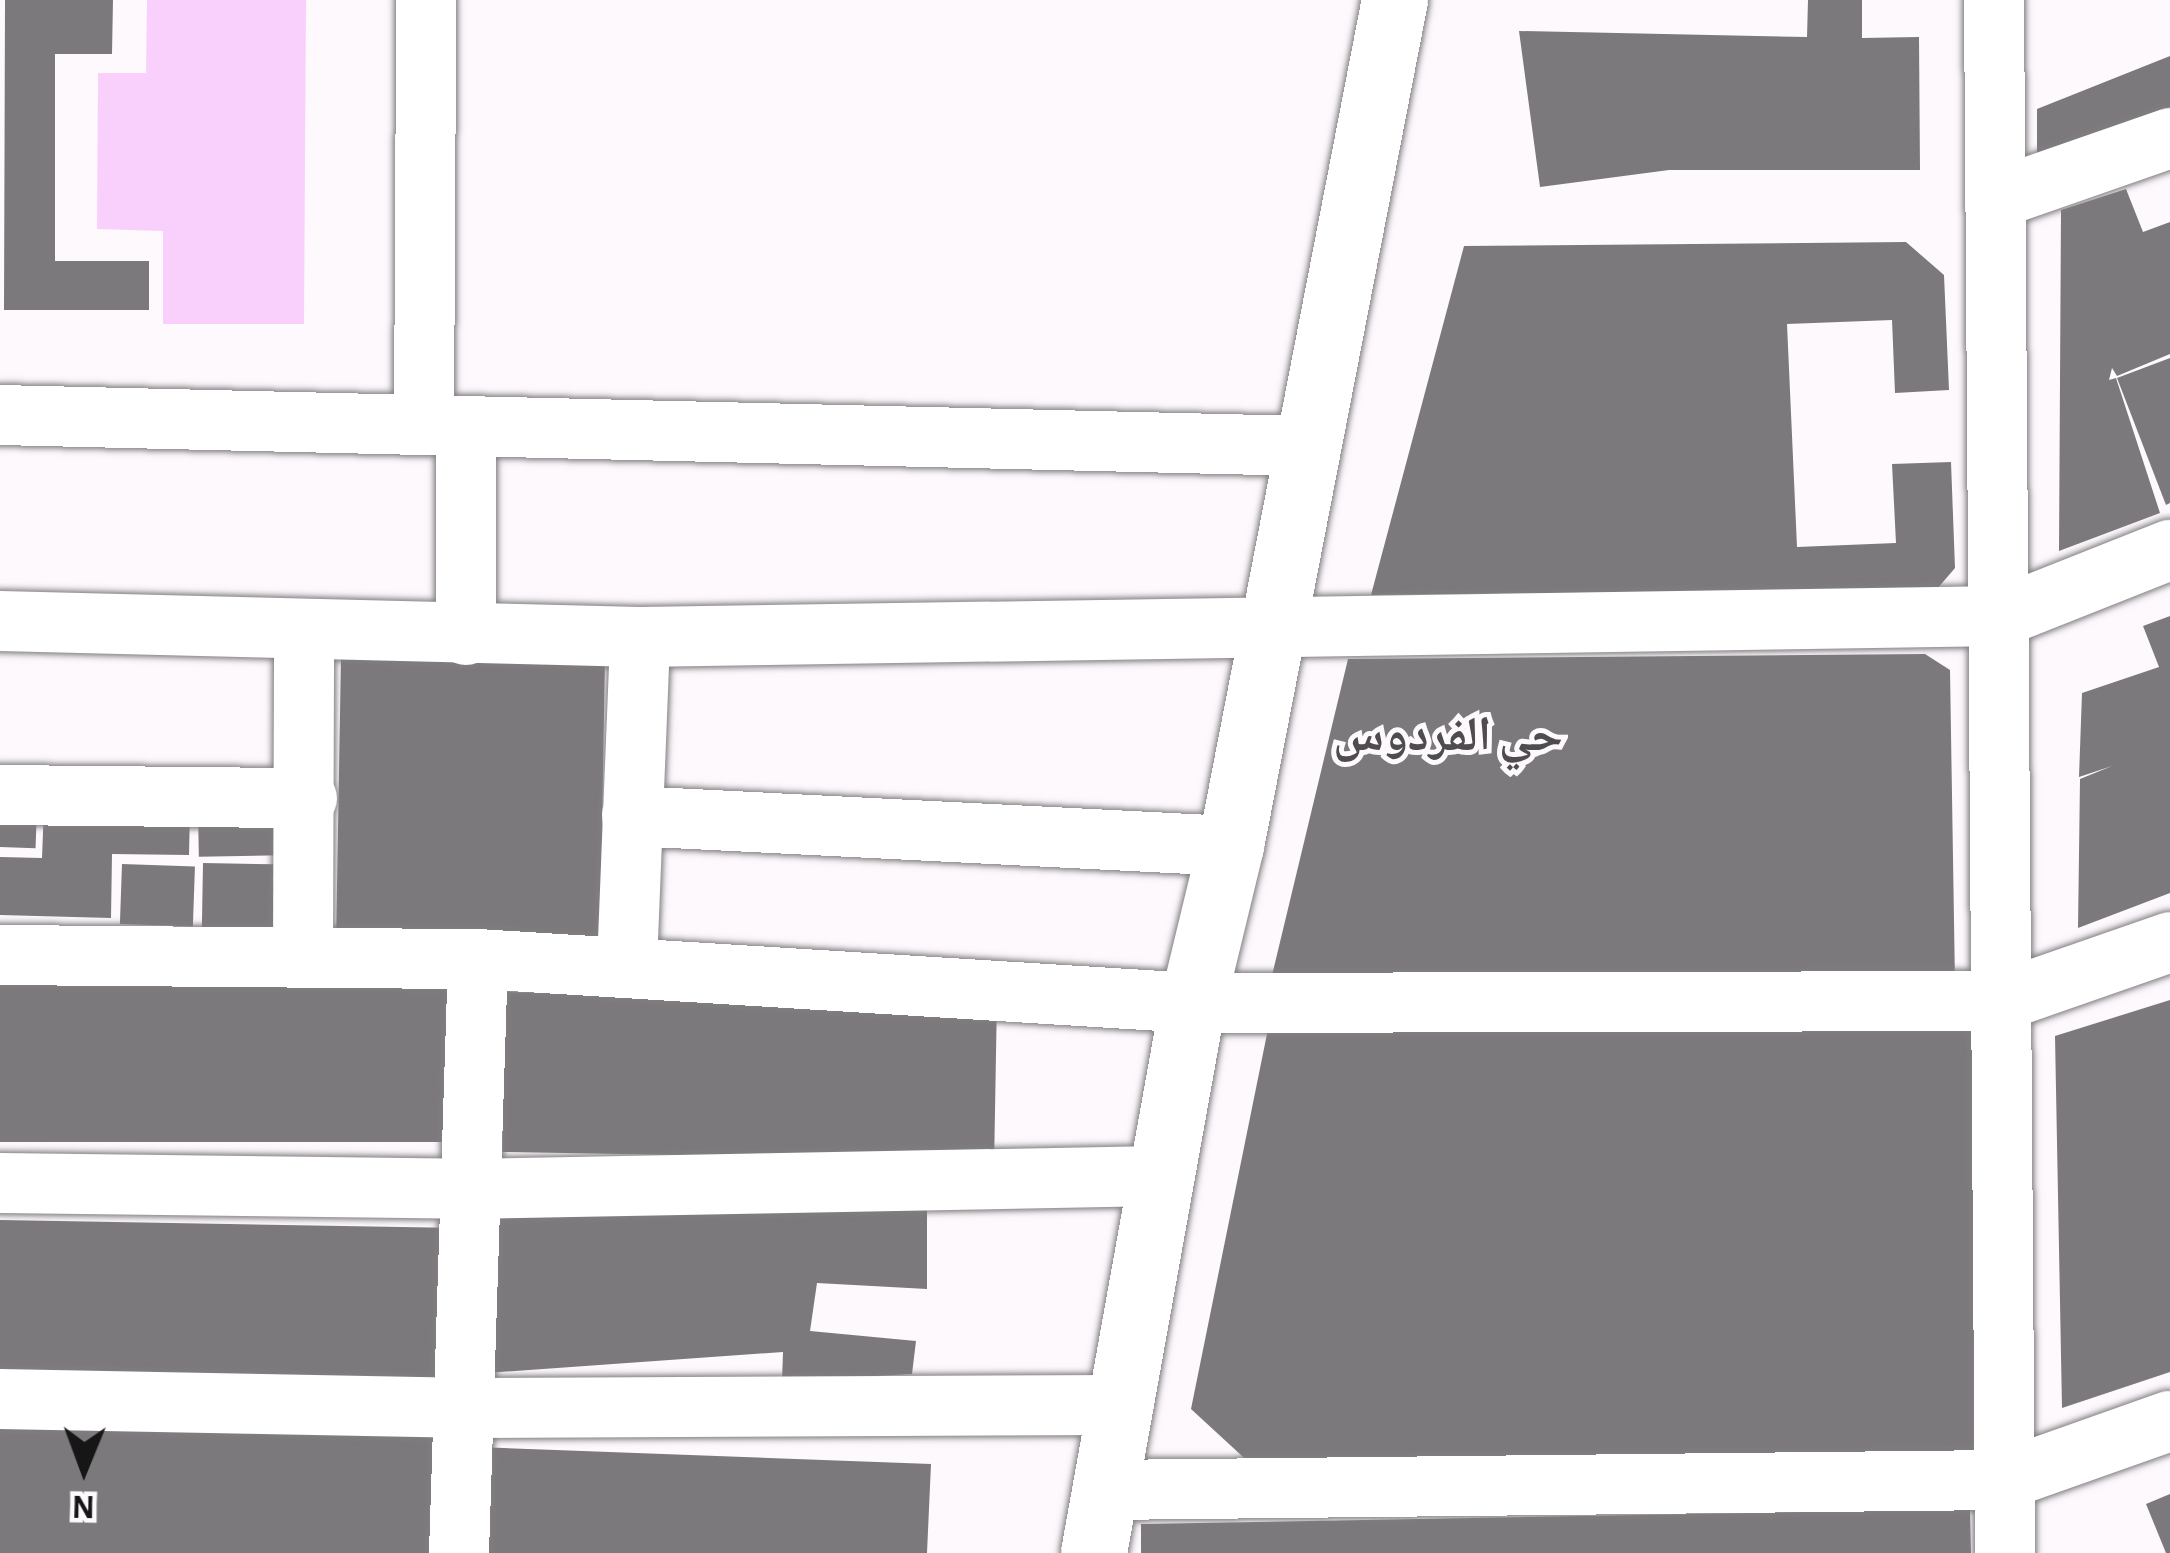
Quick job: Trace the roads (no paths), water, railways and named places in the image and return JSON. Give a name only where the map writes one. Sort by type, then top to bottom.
[{"type":"main road","points":[[1094,1553],[1193,1003],[1231,846],[1395,0]]},
{"type":"street","points":[[426,0],[445,425],[466,635]]},
{"type":"street","points":[[1994,0],[2003,616],[2000,1001],[2005,1553]]},
{"type":"street","points":[[1998,198],[2170,138]]},
{"type":"street","points":[[0,415],[1309,446]]},
{"type":"street","points":[[0,621],[640,637],[1273,632],[2003,616],[2170,550]]},
{"type":"street","points":[[303,954],[304,629]]},
{"type":"street","points":[[627,965],[640,637]]},
{"type":"street","points":[[0,795],[307,798]]},
{"type":"street","points":[[632,816],[1231,846]]},
{"type":"street","points":[[0,955],[478,959],[1193,1003],[2000,1001],[2170,942]]},
{"type":"street","points":[[459,1553],[458,1408],[478,959]]},
{"type":"street","points":[[0,1184],[466,1190],[1160,1176]]},
{"type":"street","points":[[0,1399],[458,1408],[1117,1406]]},
{"type":"street","points":[[1104,1490],[2003,1480],[2170,1421]]},
{"type":"district","name":"حي الفردوس","points":[[1448,737]]}]
